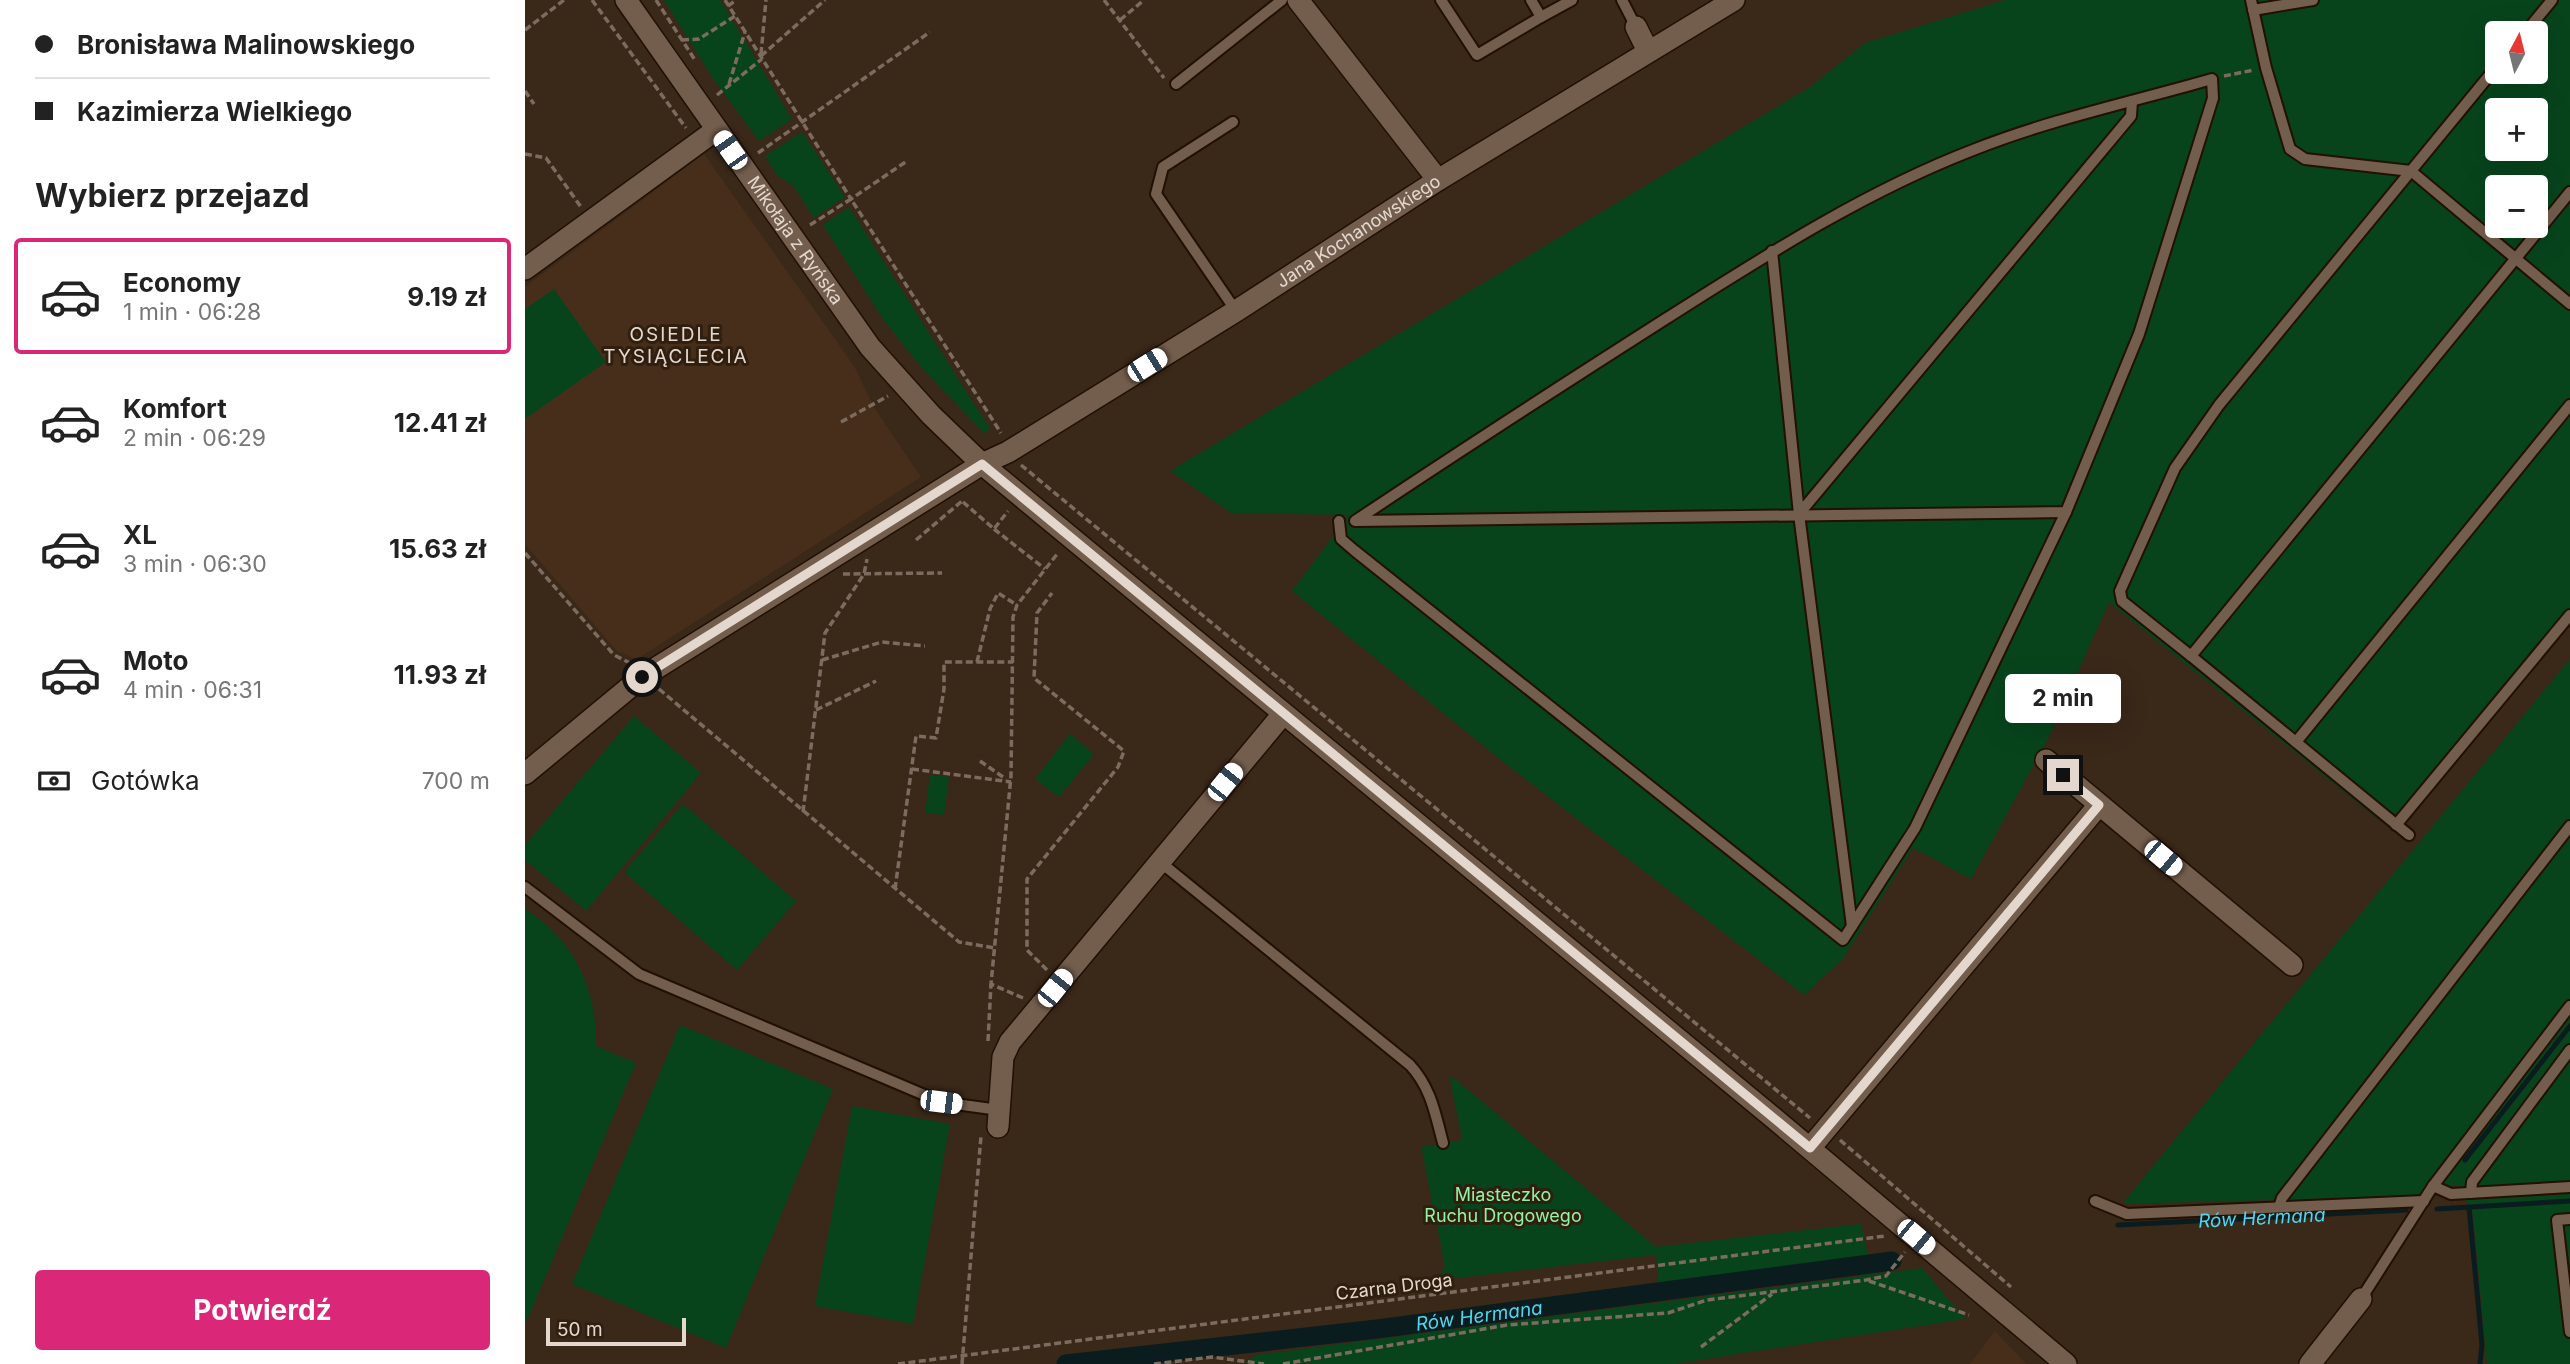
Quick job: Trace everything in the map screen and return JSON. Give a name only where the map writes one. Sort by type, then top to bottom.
[{"type":"street","name":"Mikołaja z Ryńska","points":[[626,0],[870,347],[932,415],[982,464],[1810,1148],[2066,1364]]},
{"type":"street","points":[[1298,0],[1438,180]]},
{"type":"street","name":"Jana Kochanowskiego","points":[[525,774],[642,677],[982,464],[1008,452],[1236,311],[1438,180],[1734,0]]},
{"type":"street","points":[[1636,27],[1649,51]]},
{"type":"street","points":[[525,268],[716,130]]},
{"type":"street","points":[[994,1115],[1003,1057],[1010,1042],[1283,714]]},
{"type":"street","points":[[2046,760],[2292,965]]},
{"type":"street","points":[[1810,1148],[2099,805]]},
{"type":"street","points":[[2310,1364],[2361,1299]]},
{"type":"lane","points":[[1176,84],[1282,0]]},
{"type":"lane","points":[[1441,0],[1477,55],[1572,0]]},
{"type":"lane","points":[[1531,0],[1541,17]]},
{"type":"lane","points":[[1622,0],[1636,27]]},
{"type":"lane","points":[[2313,0],[2252,5],[2266,68],[2290,149],[2305,159],[2410,171],[2570,304]]},
{"type":"lane","points":[[2535,21],[2552,0]]},
{"type":"lane","points":[[1339,521],[1341,538],[1355,551],[1843,940],[1915,828],[2066,512],[2139,334],[2213,98],[2212,79],[2132,102],[2080,112],[1972,150],[1865,197],[1772,251],[1482,435],[1355,521],[2066,512]]},
{"type":"lane","points":[[2409,835],[2122,601],[2120,591],[2187,449],[2219,405],[2485,80]]},
{"type":"lane","points":[[1799,514],[2131,117],[2132,102]]},
{"type":"lane","points":[[1233,121],[1163,167],[1156,194],[1236,311]]},
{"type":"lane","points":[[2191,656],[2570,192]]},
{"type":"lane","points":[[1772,251],[1799,514],[1852,926]]},
{"type":"lane","points":[[2296,742],[2570,405]]},
{"type":"lane","points":[[2396,825],[2570,615]]},
{"type":"lane","points":[[2279,1207],[2282,1198],[2315,1154],[2570,826]]},
{"type":"lane","points":[[1159,861],[1410,1065],[1425,1082],[1431,1096],[1443,1143]]},
{"type":"lane","points":[[525,887],[639,974],[941,1102],[994,1115]]},
{"type":"lane","points":[[2361,1299],[2433,1186],[2570,1006]]},
{"type":"lane","points":[[2471,1193],[2472,1182],[2570,1051]]},
{"type":"lane","points":[[2433,1186],[2451,1194],[2570,1187]]},
{"type":"lane","points":[[2095,1200],[2127,1213],[2424,1201]]},
{"type":"lane","points":[[2570,1219],[2557,1220],[2570,1332]]},
{"type":"path","points":[[525,30],[564,0]]},
{"type":"path","points":[[725,0],[1001,433],[999,439]]},
{"type":"path","points":[[729,6],[736,0]]},
{"type":"path","points":[[761,58],[766,0]]},
{"type":"path","points":[[717,95],[825,0]]},
{"type":"path","points":[[1104,0],[1171,86],[1176,84]]},
{"type":"path","points":[[1119,20],[1144,0]]},
{"type":"path","points":[[682,40],[699,39],[735,16]]},
{"type":"path","points":[[729,85],[745,32]]},
{"type":"path","points":[[756,155],[930,32]]},
{"type":"path","points":[[2212,79],[2266,68]]},
{"type":"path","points":[[525,91],[534,104]]},
{"type":"path","points":[[525,154],[546,158],[585,213]]},
{"type":"path","points":[[810,225],[907,161]]},
{"type":"path","points":[[841,422],[892,393]]},
{"type":"path","points":[[1013,457],[1034,479],[1818,1123]]},
{"type":"path","points":[[957,493],[963,502],[994,529],[1045,569]]},
{"type":"path","points":[[916,540],[963,502]]},
{"type":"path","points":[[994,529],[1011,507]]},
{"type":"path","points":[[988,1050],[991,984],[1011,782],[1013,617],[1017,605],[1061,550]]},
{"type":"path","points":[[859,564],[878,552]]},
{"type":"path","points":[[525,553],[614,655],[632,664],[642,677],[959,942],[995,947]]},
{"type":"path","points":[[803,812],[825,633],[864,574],[867,559]]},
{"type":"path","points":[[850,569],[842,574],[942,573]]},
{"type":"path","points":[[978,662],[990,609],[998,593],[1017,605]]},
{"type":"path","points":[[1051,974],[1030,956],[1027,950],[1027,878],[1118,767],[1124,751],[1034,678],[1037,613],[1052,593]]},
{"type":"path","points":[[822,660],[882,642],[925,646]]},
{"type":"path","points":[[895,889],[916,736],[936,738],[944,662],[1013,662]]},
{"type":"path","points":[[816,710],[876,681]]},
{"type":"path","points":[[980,761],[1011,782]]},
{"type":"path","points":[[912,769],[1011,782]]},
{"type":"path","points":[[991,984],[1028,1001]]},
{"type":"path","points":[[962,1364],[994,1115]]},
{"type":"path","points":[[1833,1135],[2011,1287]]},
{"type":"path","name":"Czarna Droga","points":[[898,1364],[1884,1237],[1891,1232]]},
{"type":"path","points":[[1283,1364],[1507,1325],[1668,1313],[1707,1300],[1866,1280],[1886,1276],[1909,1247]]},
{"type":"path","points":[[1866,1280],[1969,1315]]},
{"type":"path","points":[[1701,1347],[1775,1292]]},
{"type":"path","points":[[1154,1364],[1212,1356],[1264,1364]]},
{"type":"shaded area","points":[[704,154],[854,366],[875,409],[921,477],[637,659],[617,651],[525,544],[525,287]]},
{"type":"shaded area","points":[[1995,1331],[2026,1364],[1970,1364]]},
{"type":"green space","points":[[664,0],[720,0],[792,119],[759,141],[712,77]]},
{"type":"green space","points":[[2005,0],[2570,0],[2570,618],[2404,819],[2380,821],[2109,602],[2048,739],[1971,879],[1913,848],[1842,960],[1804,995],[1511,768],[1292,591],[1349,515],[1231,513],[1170,471],[1810,87],[1865,43]]},
{"type":"green space","points":[[802,132],[845,197],[814,218],[794,187],[776,174],[765,156]]},
{"type":"green space","points":[[849,207],[990,429],[984,433],[920,366],[883,319],[823,225]]},
{"type":"green space","points":[[554,289],[606,362],[525,419],[525,309]]},
{"type":"green space","points":[[2570,659],[2570,1364],[2487,1364],[2473,1215],[2458,1184],[2413,1196],[2122,1204]]},
{"type":"green space","points":[[634,716],[701,773],[586,911],[525,860],[525,845]]},
{"type":"green space","points":[[1070,734],[1094,754],[1059,797],[1035,779]]},
{"type":"green space","points":[[930,775],[949,777],[944,815],[925,813]]},
{"type":"green space","points":[[683,804],[796,901],[737,970],[624,872]]},
{"type":"green space","points":[[525,909],[557,935],[579,967],[592,1004],[596,1046],[636,1063],[525,1325]]},
{"type":"green space","points":[[680,1025],[833,1089],[726,1348],[572,1284]]},
{"type":"green space","name":"Miasteczko Ruchu Drogowego","points":[[1449,1074],[1656,1247],[1861,1224],[1870,1264],[1878,1274],[1922,1268],[1965,1319],[1674,1364],[1243,1364],[1256,1355],[1877,1274],[1659,1290],[1656,1255],[1438,1280],[1445,1266],[1421,1147],[1462,1140]]},
{"type":"green space","points":[[852,1106],[950,1124],[913,1324],[815,1306]]},
{"type":"waterway","points":[[2465,1160],[2570,1026]]},
{"type":"waterway","name":"Rów Hermana","points":[[2437,1209],[2570,1201]]},
{"type":"waterway","points":[[2469,1207],[2482,1345],[2480,1364]]},
{"type":"waterway","name":"Rów Hermana","points":[[2118,1225],[2406,1210]]},
{"type":"waterway","name":"Rów Hermana","points":[[1066,1364],[1377,1329],[1892,1261]]},
{"type":"district","name":"OSIEDLE TYSIĄCLECIA","points":[[676,345]]},
{"type":"route","points":[[642,677],[982,464],[1810,1148],[2099,805],[2063,775]]}]
